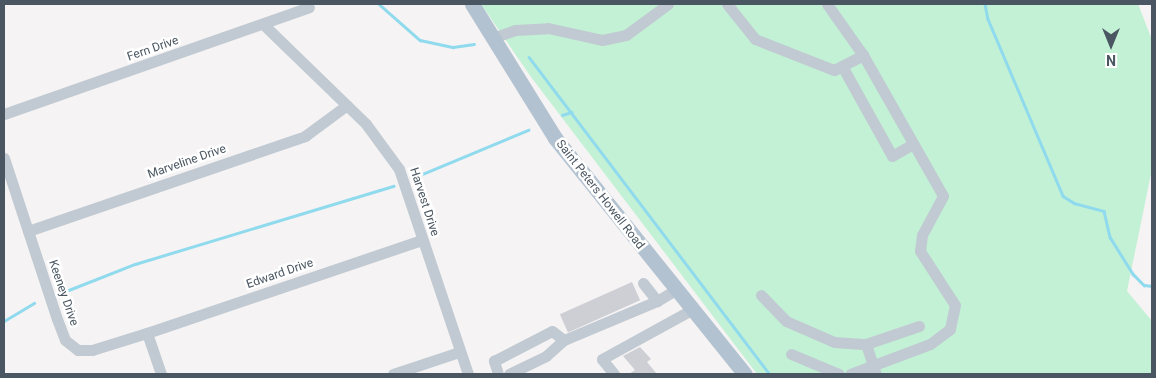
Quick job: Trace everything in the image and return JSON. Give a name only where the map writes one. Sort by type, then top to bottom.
[{"type":"main road","name":"Saint Peters Howell Road","points":[[472,4],[555,138],[691,310],[736,372]]},
{"type":"street","points":[[492,38],[515,30],[548,28],[602,40],[626,35],[668,4]]},
{"type":"street","points":[[727,4],[756,39],[834,70],[863,55]]},
{"type":"street","points":[[827,4],[863,55],[942,196],[922,235],[920,251],[955,305],[955,317],[944,335],[930,344],[874,370],[850,374]]},
{"type":"street","name":"Fern Drive","points":[[4,114],[265,26],[309,7]]},
{"type":"street","name":"Harvest Drive","points":[[265,26],[347,104],[382,142],[399,169],[459,352],[468,374]]},
{"type":"street","points":[[842,66],[892,156],[913,144]]},
{"type":"street","name":"Marveline Drive","points":[[28,231],[305,136],[347,104]]},
{"type":"street","name":"Keeney Drive","points":[[4,158],[57,319],[70,345],[92,350],[147,334]]},
{"type":"street","name":"Edward Drive","points":[[147,334],[422,240]]},
{"type":"street","points":[[643,283],[657,301]]},
{"type":"street","points":[[509,374],[546,356],[564,340],[657,301],[675,290]]},
{"type":"street","points":[[761,295],[786,321],[802,331],[834,342],[866,344],[918,326]]},
{"type":"street","points":[[614,374],[602,359],[691,310]]},
{"type":"street","points":[[498,374],[494,361],[552,331],[564,340]]},
{"type":"street","points":[[147,334],[161,374]]},
{"type":"street","points":[[866,344],[874,370]]},
{"type":"street","points":[[393,374],[459,352]]},
{"type":"street","points":[[791,354],[839,374]]},
{"type":"green space","points":[[481,4],[1138,4],[1152,40],[1152,169],[1127,291],[1152,321],[1152,374],[757,374],[531,77]]},
{"type":"building","points":[[632,282],[640,300],[568,332],[560,314]]},
{"type":"building","points":[[640,347],[651,359],[647,362],[657,374],[629,374],[635,370],[623,356]]},
{"type":"waterway","points":[[379,4],[420,40],[453,47],[474,44]]},
{"type":"waterway","points":[[985,4],[988,19],[1063,196],[1074,203],[1104,211],[1110,237],[1133,274],[1144,285],[1152,286]]},
{"type":"waterway","points":[[529,57],[770,374]]},
{"type":"waterway","points":[[562,115],[572,112]]},
{"type":"waterway","points":[[413,178],[528,130]]},
{"type":"waterway","points":[[61,293],[135,264],[393,186]]},
{"type":"waterway","points":[[4,321],[34,303]]}]
